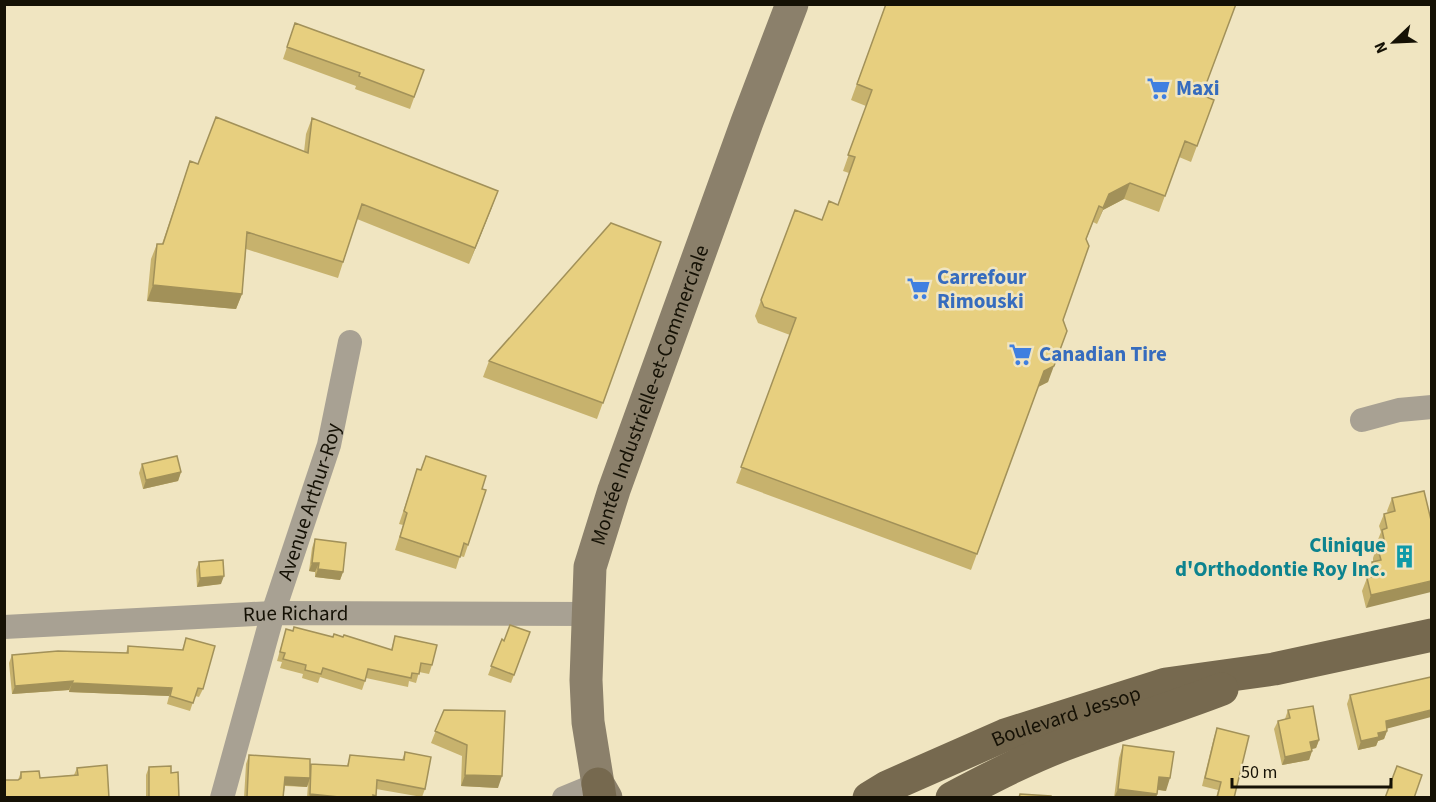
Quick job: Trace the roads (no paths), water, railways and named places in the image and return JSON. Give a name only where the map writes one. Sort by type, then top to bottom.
[{"type":"main road","name":"Montée Industrielle-et-Commerciale","points":[[602,793],[587,702],[590,567],[614,489],[792,4]]},
{"type":"main road","name":"Boulevard Jessop","points":[[869,798],[887,787],[1005,735],[1166,684],[1274,669],[1431,635]]},
{"type":"main road","name":"Boulevard Jessop","points":[[952,798],[1014,766],[1072,742],[1177,706],[1274,669]]},
{"type":"street","name":"Avenue Arthur-Roy","points":[[222,798],[273,612],[329,445],[350,342]]},
{"type":"street","points":[[1362,420],[1399,410],[1431,407]]},
{"type":"street","name":"Rue Richard","points":[[4,627],[273,612],[589,614]]},
{"type":"street","points":[[564,798],[602,793]]},
{"type":"place","name":"Maxi","points":[[1158,88]]},
{"type":"place","name":"Carrefour Rimouski","points":[[919,289]]},
{"type":"place","name":"Canadian Tire","points":[[1021,354]]},
{"type":"place","name":"Clinique d'Orthodontie Roy Inc.","points":[[1404,557]]}]
